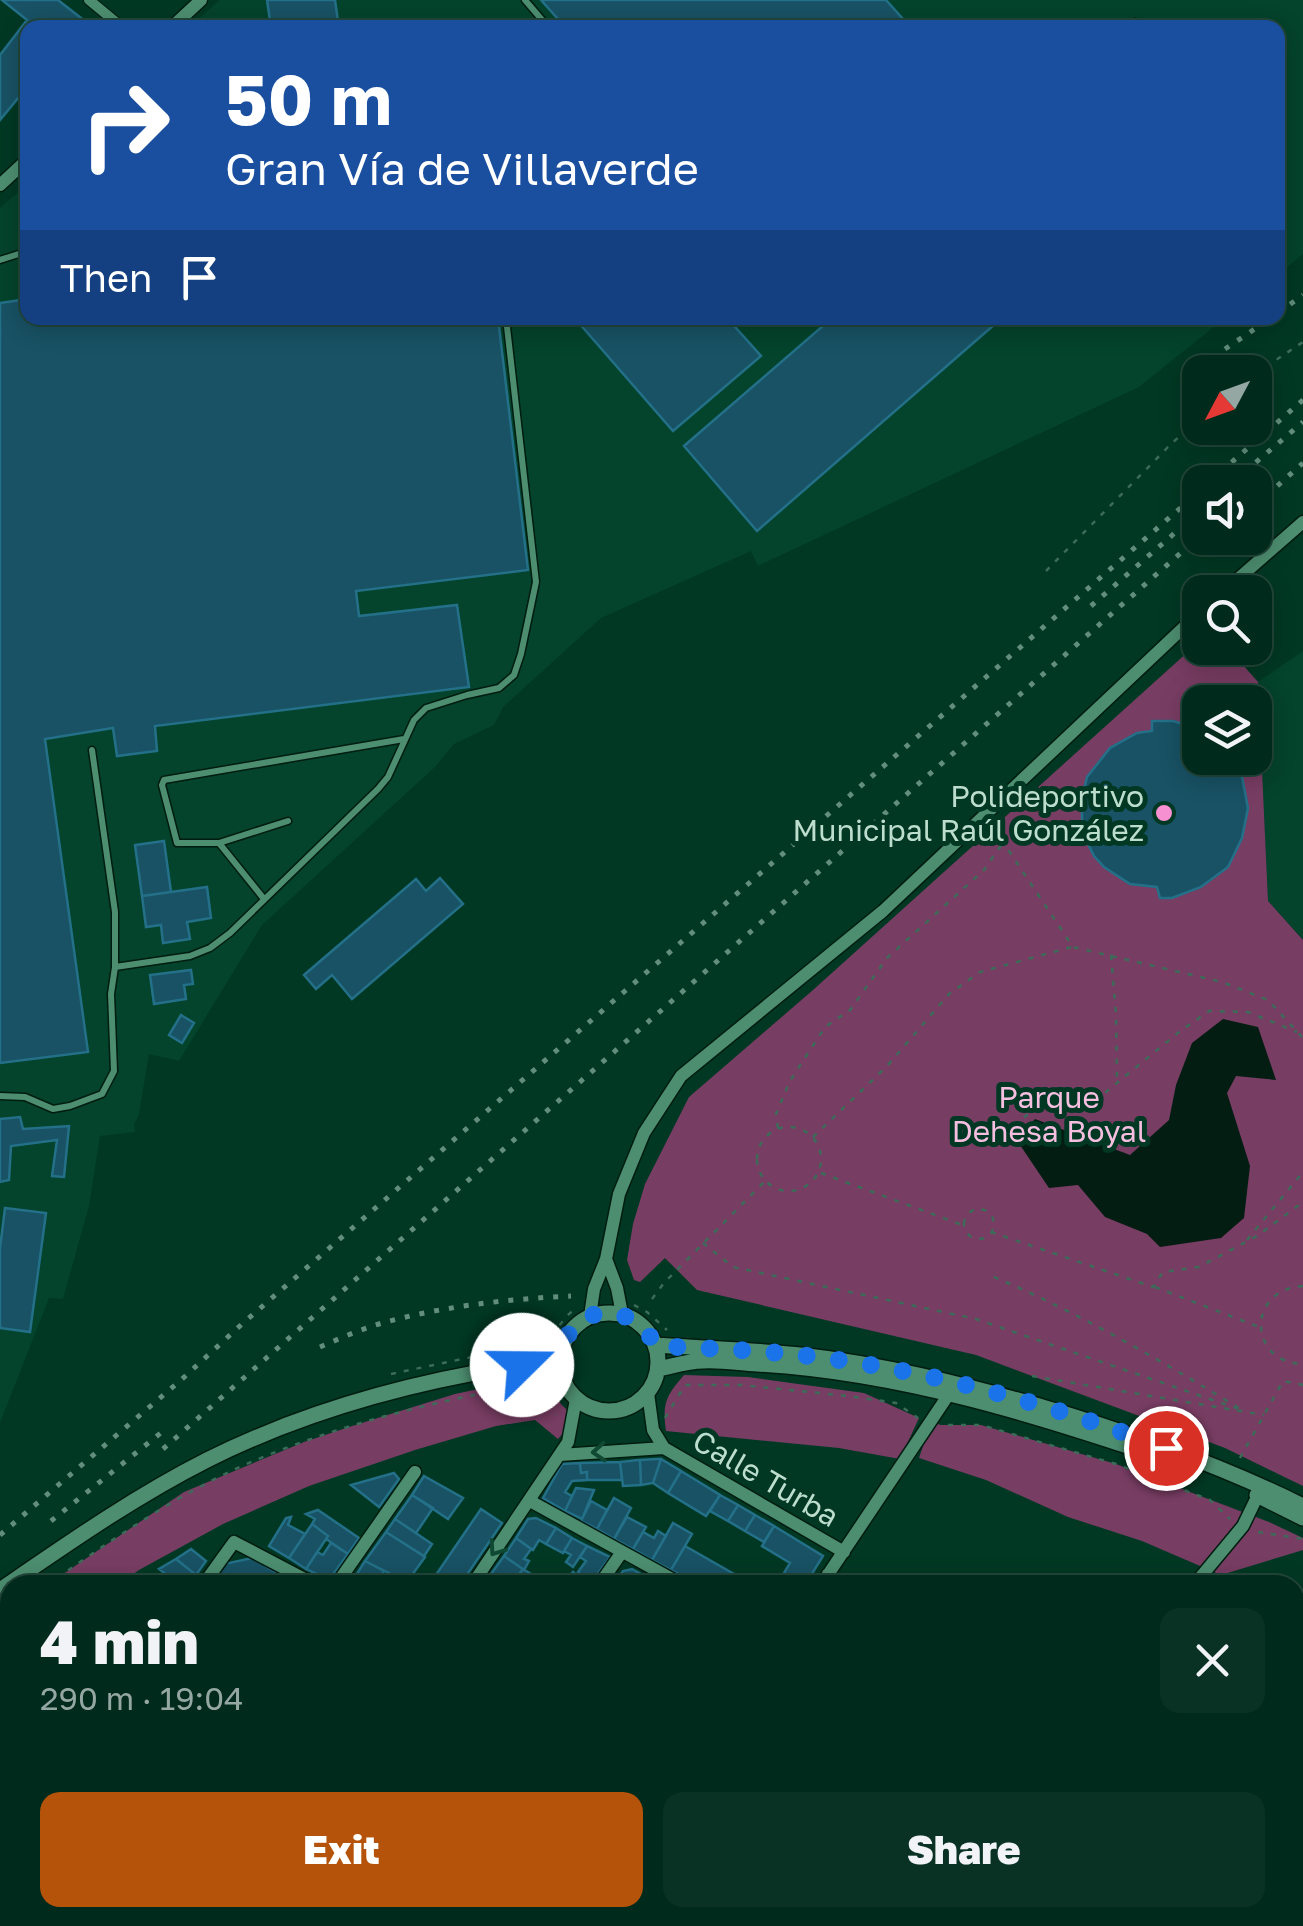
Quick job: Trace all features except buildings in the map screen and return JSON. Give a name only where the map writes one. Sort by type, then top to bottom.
[{"type":"street","points":[[89,0],[113,20]]},
{"type":"street","points":[[180,20],[201,0]]},
{"type":"street","points":[[0,185],[20,167]]},
{"type":"street","points":[[1242,575],[1303,522]]},
{"type":"street","points":[[584,1312],[622,1314],[648,1332],[656,1346],[655,1381],[636,1404],[605,1412],[576,1399],[560,1369],[562,1346],[584,1312],[606,1258],[619,1194],[644,1133],[681,1076],[883,910],[1182,629]]},
{"type":"street","points":[[606,1258],[622,1314]]},
{"type":"street","points":[[656,1346],[803,1355],[903,1371],[984,1390],[1108,1426],[1224,1470],[1303,1506]]},
{"type":"street","points":[[658,1368],[701,1360],[800,1366],[901,1382],[1104,1438],[1220,1478],[1303,1518]]},
{"type":"street","points":[[38,1575],[209,1465],[276,1434],[362,1406],[560,1369]]},
{"type":"street","points":[[22,1575],[115,1512],[207,1460],[276,1430],[358,1400],[438,1380],[560,1369]]},
{"type":"street","name":"Calle Turba","points":[[648,1393],[654,1430],[664,1448],[844,1552]]},
{"type":"street","points":[[828,1575],[949,1394]]},
{"type":"street","points":[[479,1575],[571,1435],[576,1399]]},
{"type":"street","name":"Calle Turba","points":[[560,1454],[664,1448]]},
{"type":"street","points":[[343,1575],[415,1472]]},
{"type":"street","points":[[1202,1575],[1243,1526],[1258,1496]]},
{"type":"street","points":[[530,1501],[665,1575]]},
{"type":"street","points":[[210,1575],[234,1542],[297,1575]]},
{"type":"street","points":[[606,1575],[622,1552]]},
{"type":"lane","points":[[525,0],[542,20]]},
{"type":"lane","points":[[115,967],[190,956],[210,948],[388,777],[414,720],[426,708],[500,688],[514,675],[536,582],[507,325]]},
{"type":"lane","points":[[288,821],[220,842],[177,843],[162,785],[164,780],[404,739]]},
{"type":"lane","points":[[0,1096],[25,1097],[53,1108],[70,1106],[102,1094],[114,1070],[111,994],[115,912],[92,750]]},
{"type":"lane","points":[[220,842],[264,899]]},
{"type":"path","points":[[1272,363],[1303,342]]},
{"type":"path","points":[[1046,571],[1182,434]]},
{"type":"path","points":[[1002,826],[1003,842],[1073,947]]},
{"type":"path","points":[[778,1128],[776,1114],[790,1081],[825,1027],[850,1010],[887,958],[984,870],[1003,842]]},
{"type":"path","points":[[813,1136],[888,1066],[949,994],[980,972],[1073,947],[1222,982],[1268,1000],[1303,1038]]},
{"type":"path","points":[[1111,955],[1117,1082]]},
{"type":"path","points":[[1012,1140],[1020,1121],[1035,1108],[1084,1110],[1210,1011],[1248,1012],[1298,1033]]},
{"type":"path","points":[[797,1127],[813,1136],[821,1154],[818,1172],[804,1187],[784,1190],[766,1180],[760,1172],[758,1151],[769,1133],[778,1128],[797,1127]]},
{"type":"path","points":[[818,1172],[965,1226]]},
{"type":"path","points":[[1246,1242],[1303,1172]]},
{"type":"path","points":[[652,1300],[766,1180]]},
{"type":"path","points":[[1153,1286],[1163,1272],[1199,1267],[1246,1242],[1303,1202]]},
{"type":"path","points":[[973,1210],[987,1211],[993,1218],[991,1232],[983,1238],[974,1237],[965,1226],[966,1217],[973,1210]]},
{"type":"path","points":[[991,1232],[1153,1286],[1260,1328]]},
{"type":"path","points":[[704,1244],[733,1267],[976,1319],[1264,1415]]},
{"type":"path","points":[[986,1274],[1042,1296],[1164,1362],[1242,1410]]},
{"type":"path","points":[[1303,1286],[1276,1294],[1267,1303],[1260,1328],[1270,1351],[1280,1360],[1303,1364]]},
{"type":"path","points":[[537,1346],[548,1342],[564,1318],[584,1312]]},
{"type":"path","points":[[1032,1376],[1242,1410]]},
{"type":"path","points":[[1240,1458],[1284,1380],[1303,1385]]},
{"type":"path","points":[[665,1419],[685,1384],[712,1383],[896,1403],[919,1418]]},
{"type":"path","points":[[61,1575],[104,1545],[240,1467],[404,1410],[516,1388]]},
{"type":"path","points":[[541,1393],[571,1435]]},
{"type":"path","points":[[941,1425],[981,1425],[1116,1464],[1210,1500],[1233,1521]]},
{"type":"path","points":[[1252,1532],[1303,1538]]},
{"type":"shaded area","points":[[220,0],[1303,0],[1303,254],[1285,269],[1285,20],[197,20]]},
{"type":"shaded area","points":[[20,191],[20,325],[1216,325],[1139,387],[758,566],[751,551],[601,618],[503,707],[494,725],[454,744],[435,767],[262,925],[179,1061],[149,1054],[135,1132],[100,1136],[89,1206],[63,1299],[49,1298],[0,1423],[0,208]]},
{"type":"shaded area","points":[[1303,651],[1303,939],[1268,901],[1262,775],[1272,775],[1272,685],[1258,682]]},
{"type":"shaded area","points":[[1223,1019],[1258,1027],[1276,1080],[1236,1076],[1227,1093],[1250,1166],[1244,1218],[1221,1238],[1160,1247],[1147,1234],[1105,1217],[1078,1185],[1049,1188],[1016,1139],[1035,1119],[1130,1155],[1169,1120],[1176,1085],[1192,1043]]},
{"type":"green space","name":"Parque Dehesa Boyal","points":[[1182,657],[1182,665],[1243,665],[1258,685],[1182,685],[1182,775],[1262,775],[1268,901],[1303,940],[1303,1486],[1225,1448],[976,1355],[697,1290],[665,1258],[640,1282],[634,1280],[627,1260],[645,1184],[689,1097]]},
{"type":"green space","points":[[684,1375],[748,1377],[864,1393],[919,1418],[900,1459],[839,1448],[666,1431],[667,1400]]},
{"type":"green space","points":[[525,1379],[544,1380],[571,1414],[558,1439],[535,1420],[496,1426],[309,1486],[223,1524],[132,1575],[62,1575],[184,1492],[304,1442],[455,1394]]},
{"type":"green space","points":[[931,1422],[981,1425],[1116,1464],[1269,1522],[1303,1538],[1303,1550],[1221,1575],[1142,1541],[1068,1517],[986,1480],[919,1458]]},
{"type":"railway","points":[[1285,308],[1303,295]]},
{"type":"railway","points":[[1225,349],[1261,325]]},
{"type":"railway","points":[[1228,465],[1303,400]]},
{"type":"railway","points":[[1253,465],[1303,422]]},
{"type":"railway","points":[[1272,491],[1303,463]]},
{"type":"railway","points":[[0,1535],[1182,507]]},
{"type":"railway","points":[[1091,606],[1182,527]]},
{"type":"railway","points":[[163,1449],[1182,552]]},
{"type":"railway","points":[[320,1347],[377,1324],[431,1312],[571,1296]]},
{"type":"railway","points":[[51,1521],[162,1432]]},
{"type":"place","name":"Polideportivo Municipal Raúl González","points":[[1164,813]]},
{"type":"route","points":[[522,1365],[559,1360],[568,1334],[590,1316],[622,1314],[648,1332],[656,1346],[803,1355],[903,1371],[1108,1426],[1166,1448]]}]
